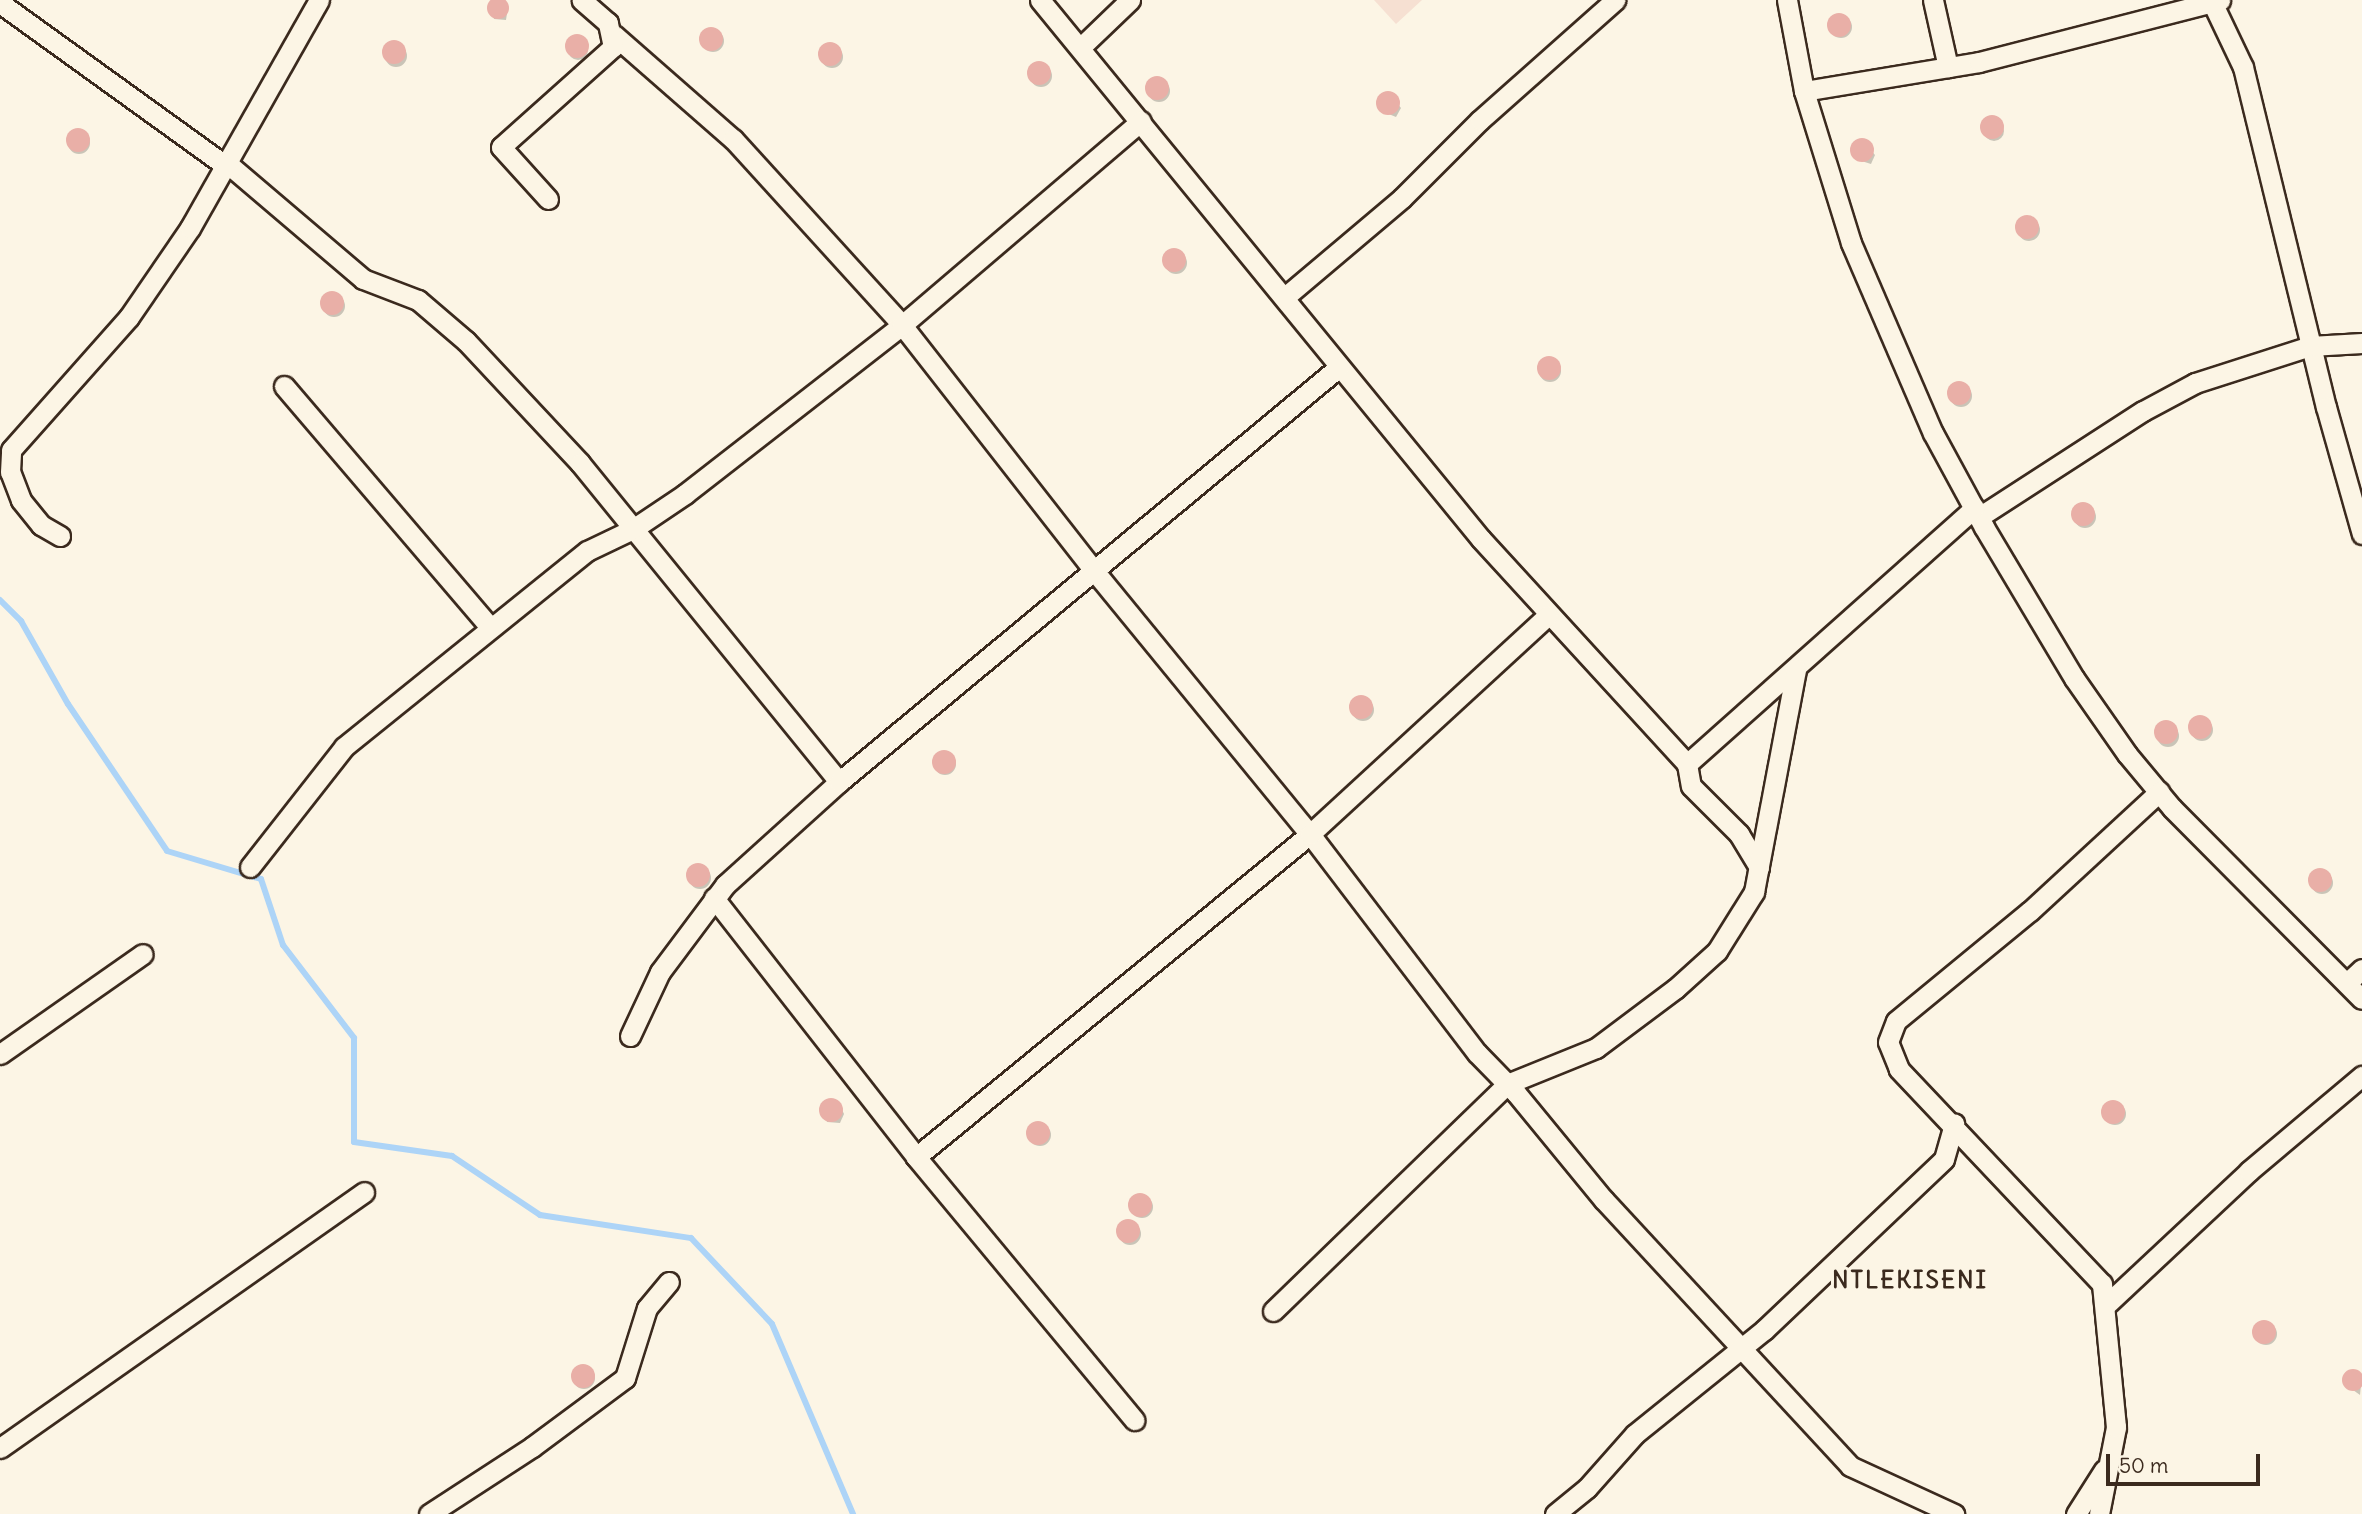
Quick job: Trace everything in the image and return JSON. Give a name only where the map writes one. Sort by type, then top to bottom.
[{"type":"street","points":[[60,536],[41,525],[21,500],[10,472],[11,450],[129,317],[228,166],[319,0]]},
{"type":"street","points":[[582,0],[608,23],[614,35],[733,139],[902,325],[1096,573],[1310,834],[1477,1053],[1507,1084],[1582,1176],[1850,1466],[1954,1514]]},
{"type":"street","points":[[1040,0],[1285,296],[1339,367],[1548,615],[1687,764],[1691,786],[1739,834],[1759,867]]},
{"type":"street","points":[[1081,47],[1130,0]]},
{"type":"street","points":[[1285,296],[1402,198],[1480,120],[1615,0]]},
{"type":"street","points":[[1787,0],[1804,91],[1851,243],[1933,433],[1977,513],[2074,678],[2159,792],[2285,925],[2355,976],[2362,999]]},
{"type":"street","points":[[1933,0],[1948,67]]},
{"type":"street","points":[[1804,91],[1948,67],[2090,36],[2214,1],[2243,67],[2310,346],[2362,534]]},
{"type":"street","points":[[0,3],[228,166],[363,279],[418,300],[445,319],[566,445],[839,782]]},
{"type":"street","points":[[548,199],[509,160],[503,143],[607,54],[614,35]]},
{"type":"street","points":[[250,867],[344,747],[587,551],[633,529],[902,325],[1141,121]]},
{"type":"street","points":[[1687,764],[1977,513],[2143,411],[2195,383],[2310,346],[2362,343]]},
{"type":"street","points":[[630,1036],[660,972],[715,898],[839,782],[1096,573],[1215,466],[1339,367]]},
{"type":"street","points":[[284,386],[491,628]]},
{"type":"street","points":[[916,1157],[1310,834],[1548,615]]},
{"type":"street","points":[[1273,1311],[1507,1084],[1595,1048],[1699,970],[1717,951],[1754,892],[1796,669]]},
{"type":"street","points":[[2099,1514],[2116,1427],[2106,1305],[2095,1273],[1893,1060],[1888,1042],[1896,1021],[2030,911],[2159,792]]},
{"type":"street","points":[[715,898],[916,1157],[1134,1420]]},
{"type":"street","points":[[0,1054],[143,954]]},
{"type":"street","points":[[2106,1305],[2249,1171],[2362,1076]]},
{"type":"street","points":[[1555,1514],[1587,1488],[1635,1433],[1741,1348],[1944,1159],[1954,1123]]},
{"type":"street","points":[[0,1448],[364,1192]]},
{"type":"street","points":[[429,1514],[542,1441],[625,1378],[647,1308],[669,1282]]},
{"type":"street","points":[[2076,1514],[2111,1458]]},
{"type":"shaded area","points":[[1374,0],[1422,0],[1396,24]]},
{"type":"building","points":[[498,-3],[506,0],[509,8],[506,16],[498,19],[490,16],[487,8],[490,0]]},
{"type":"building","points":[[1839,13],[1847,17],[1851,25],[1847,33],[1839,37],[1831,33],[1827,25],[1831,17]]},
{"type":"building","points":[[711,27],[722,34],[723,39],[716,50],[711,51],[700,44],[699,39],[706,28]]},
{"type":"building","points":[[577,34],[585,38],[589,46],[585,54],[577,58],[569,54],[565,46],[569,38]]},
{"type":"building","points":[[394,40],[405,47],[406,52],[399,63],[394,64],[383,57],[382,52],[389,41]]},
{"type":"building","points":[[830,42],[838,46],[842,54],[838,62],[830,66],[822,62],[818,54],[822,46]]},
{"type":"building","points":[[1039,61],[1047,65],[1051,73],[1047,81],[1039,85],[1031,81],[1027,73],[1031,65]]},
{"type":"building","points":[[1157,76],[1168,83],[1169,88],[1162,99],[1157,100],[1146,93],[1145,88],[1152,77]]},
{"type":"building","points":[[1388,91],[1396,95],[1400,103],[1396,111],[1388,115],[1380,111],[1376,103],[1380,95]]},
{"type":"building","points":[[1992,115],[2003,122],[2004,127],[1997,138],[1992,139],[1981,132],[1980,127],[1987,116]]},
{"type":"building","points":[[78,128],[86,132],[90,140],[86,148],[78,152],[70,148],[66,140],[70,132]]},
{"type":"building","points":[[1862,138],[1873,145],[1874,150],[1867,161],[1862,162],[1851,155],[1850,150],[1857,139]]},
{"type":"building","points":[[2027,215],[2035,219],[2039,227],[2035,235],[2027,239],[2019,235],[2015,227],[2019,219]]},
{"type":"building","points":[[1174,248],[1182,252],[1186,260],[1182,268],[1174,272],[1166,268],[1162,260],[1166,252]]},
{"type":"building","points":[[332,291],[343,298],[344,303],[337,314],[332,315],[321,308],[320,303],[327,292]]},
{"type":"building","points":[[1549,356],[1560,363],[1561,368],[1554,379],[1549,380],[1538,373],[1537,368],[1544,357]]},
{"type":"building","points":[[1959,381],[1967,385],[1971,393],[1967,401],[1959,405],[1951,401],[1947,393],[1951,385]]},
{"type":"building","points":[[2083,502],[2094,509],[2095,514],[2088,525],[2083,526],[2072,519],[2071,514],[2078,503]]},
{"type":"building","points":[[1361,695],[1372,702],[1373,707],[1366,718],[1361,719],[1350,712],[1349,707],[1356,696]]},
{"type":"building","points":[[2200,715],[2208,719],[2212,727],[2208,735],[2200,739],[2192,735],[2188,727],[2192,719]]},
{"type":"building","points":[[2166,720],[2177,727],[2178,732],[2171,743],[2166,744],[2155,737],[2154,732],[2161,721]]},
{"type":"building","points":[[944,750],[952,754],[956,762],[952,770],[944,774],[936,770],[932,762],[936,754]]},
{"type":"building","points":[[698,863],[709,870],[710,875],[703,886],[698,887],[687,880],[686,875],[693,864]]},
{"type":"building","points":[[2320,868],[2331,875],[2332,880],[2325,891],[2320,892],[2309,885],[2308,880],[2315,869]]},
{"type":"building","points":[[831,1098],[839,1102],[843,1110],[839,1118],[831,1122],[823,1118],[819,1110],[823,1102]]},
{"type":"building","points":[[2113,1100],[2124,1107],[2125,1112],[2118,1123],[2113,1124],[2102,1117],[2101,1112],[2108,1101]]},
{"type":"building","points":[[1038,1121],[1046,1125],[1050,1133],[1046,1141],[1038,1145],[1030,1141],[1026,1133],[1030,1125]]},
{"type":"building","points":[[1140,1193],[1151,1200],[1152,1205],[1145,1216],[1140,1217],[1129,1210],[1128,1205],[1135,1194]]},
{"type":"building","points":[[1128,1219],[1139,1226],[1140,1231],[1133,1242],[1128,1243],[1117,1236],[1116,1231],[1123,1220]]},
{"type":"building","points":[[2264,1320],[2272,1324],[2276,1332],[2272,1340],[2264,1344],[2256,1340],[2252,1332],[2256,1324]]},
{"type":"building","points":[[583,1364],[594,1371],[595,1376],[588,1387],[583,1388],[572,1381],[571,1376],[578,1365]]},
{"type":"building","points":[[2353,1369],[2361,1372],[2364,1380],[2361,1388],[2353,1391],[2345,1388],[2342,1380],[2345,1372]]},
{"type":"waterway","points":[[0,600],[21,621],[68,704],[167,851],[261,879],[283,945],[354,1038],[354,1142],[452,1156],[540,1215],[691,1238],[772,1324],[853,1514]]},
{"type":"district","name":"NTLEKISENI","points":[[1910,1280]]}]
